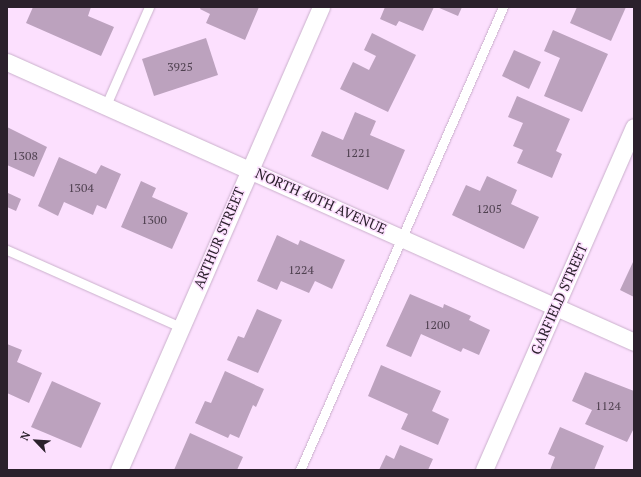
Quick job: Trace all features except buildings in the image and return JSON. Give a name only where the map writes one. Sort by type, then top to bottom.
[{"type":"street","name":"ARTHUR STREET","points":[[119,470],[321,7]]},
{"type":"street","name":"NORTH 40TH AVENUE","points":[[7,62],[250,169],[634,342]]},
{"type":"street","name":"GARFIELD STREET","points":[[484,470],[634,127]]},
{"type":"lane","points":[[106,105],[149,7]]},
{"type":"lane","points":[[300,470],[503,7]]},
{"type":"lane","points":[[7,250],[181,327]]}]
